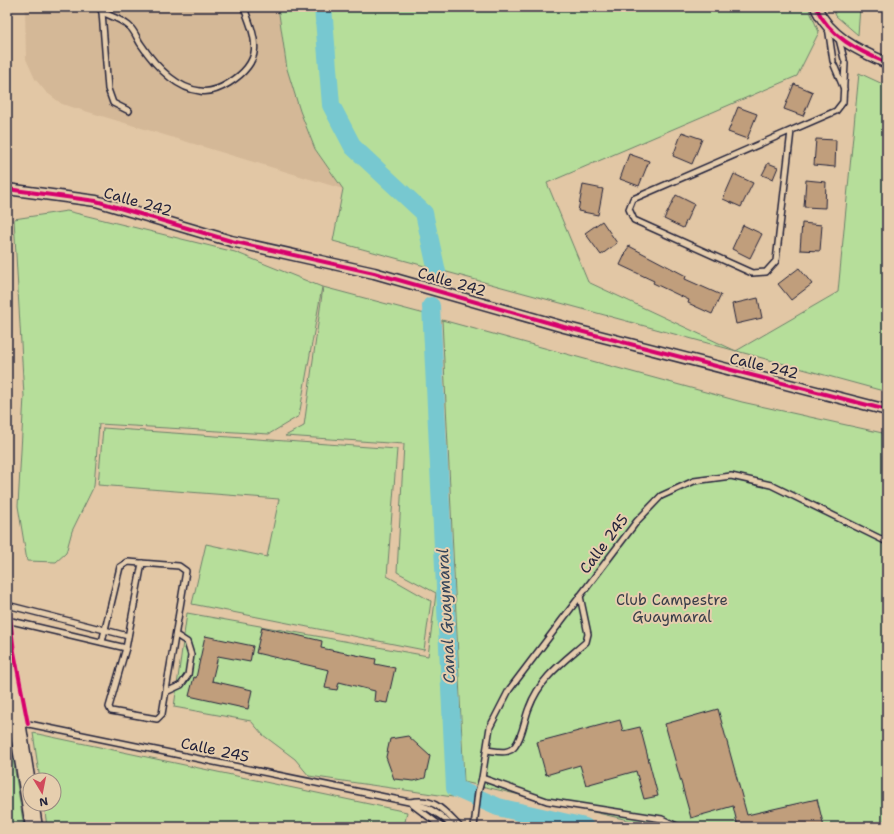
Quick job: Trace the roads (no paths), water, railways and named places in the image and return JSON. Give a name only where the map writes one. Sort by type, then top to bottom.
[{"type":"highway","points":[[7,660],[34,827]]},
{"type":"street","points":[[817,9],[828,26],[839,38],[866,54],[887,63]]},
{"type":"street","name":"Calle 242","points":[[7,189],[96,202],[231,241],[374,273],[564,327],[717,367],[808,388],[844,400],[887,410]]},
{"type":"lane","points":[[101,9],[130,26],[161,72],[191,89],[201,92],[224,86],[246,70],[252,62],[255,48],[252,29],[244,8]]},
{"type":"lane","points":[[101,9],[108,89],[112,103],[129,111]]},
{"type":"lane","points":[[828,26],[833,63],[845,92]]},
{"type":"lane","points":[[791,131],[776,261],[766,272],[752,273],[634,220],[629,209],[633,199],[836,111],[843,102],[845,92],[844,61],[839,38]]},
{"type":"lane","name":"Calle 245","points":[[474,827],[478,792],[482,778],[490,727],[509,690],[637,521],[661,496],[694,481],[731,476],[771,485],[887,542]]},
{"type":"lane","points":[[102,642],[120,567],[128,562],[142,563],[179,566],[186,571],[162,714],[157,719],[111,711],[109,707],[109,702],[126,648],[142,563]]},
{"type":"lane","points":[[486,750],[505,752],[515,747],[521,734],[529,708],[541,682],[586,642],[588,634],[580,596]]},
{"type":"lane","points":[[7,605],[128,636]]},
{"type":"lane","points":[[7,620],[126,648]]},
{"type":"lane","points":[[166,692],[181,685],[188,674],[191,655],[187,642],[176,635]]},
{"type":"lane","name":"Calle 245","points":[[16,722],[409,802],[428,808],[441,816],[453,827]]},
{"type":"lane","points":[[482,778],[547,801],[662,819],[679,827]]},
{"type":"lane","name":"Calle 245","points":[[409,802],[420,800],[444,809],[460,827]]},
{"type":"lane","name":"Calle 245","points":[[409,802],[442,827]]},
{"type":"waterway","name":"Canal Guaymaral","points":[[323,7],[331,105],[353,147],[424,213],[439,281]]},
{"type":"waterway","name":"Canal Guaymaral","points":[[431,306],[455,788],[498,807],[585,827]]},
{"type":"park label","name":"Club Campestre Guaymaral","points":[[672,608]]}]
